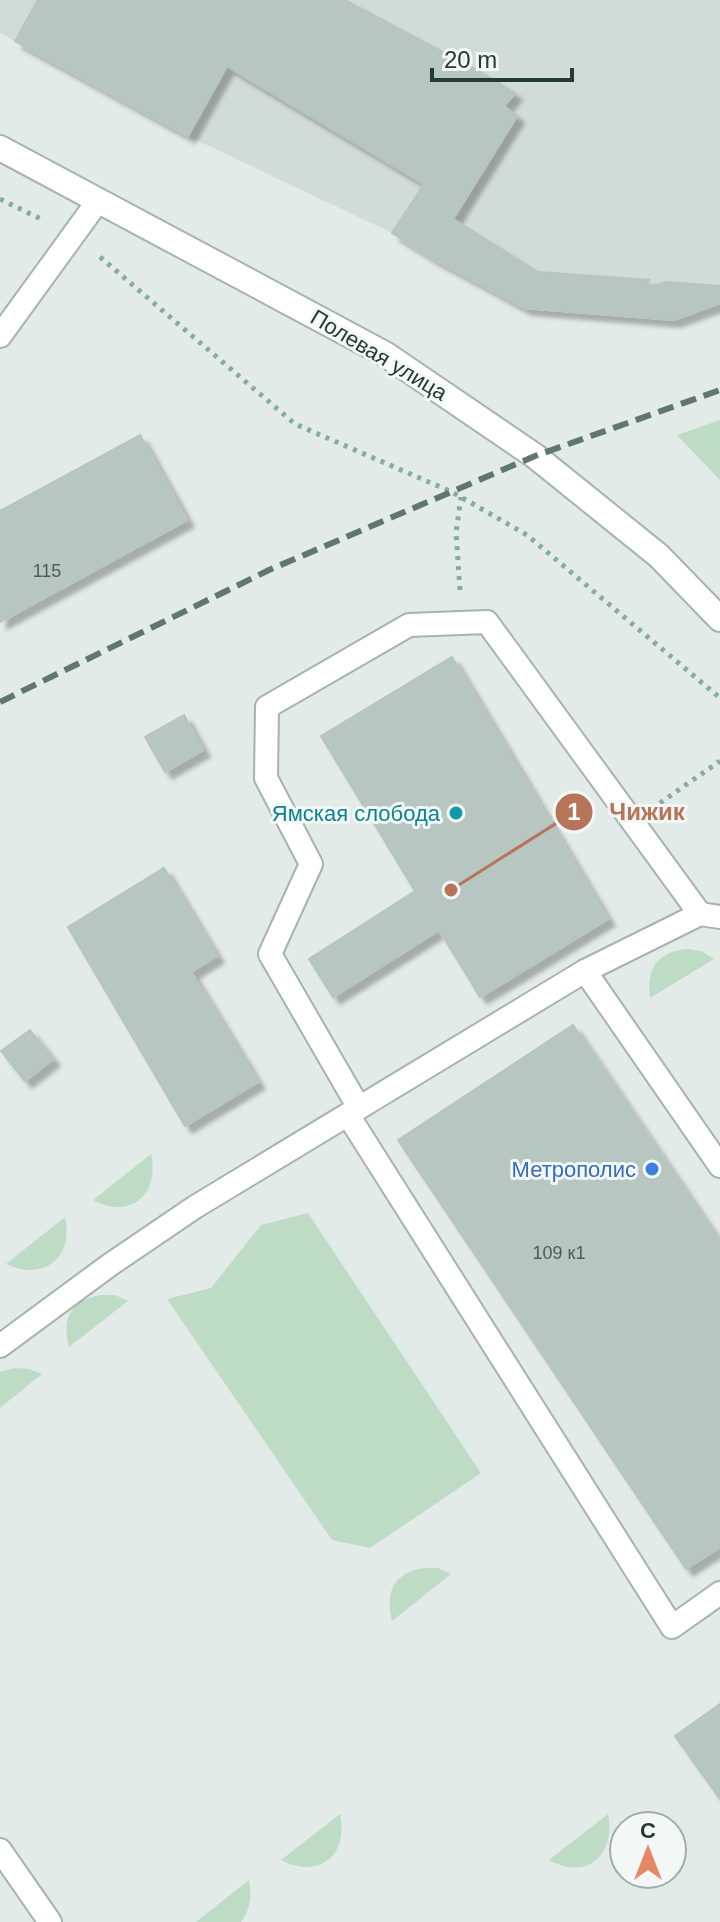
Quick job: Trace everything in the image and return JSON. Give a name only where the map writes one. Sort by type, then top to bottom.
[{"type":"street","name":"Полевая улица","points":[[0,148],[398,362],[535,456],[659,556],[720,619]]},
{"type":"lane","points":[[0,336],[98,201]]},
{"type":"lane","points":[[0,1346],[171,1223],[354,1112],[585,971],[710,916],[633,821],[487,622],[409,625],[267,707],[266,778],[311,864],[270,954],[354,1112],[672,1627],[720,1593]]},
{"type":"lane","points":[[585,971],[720,1166]]},
{"type":"lane","points":[[0,1850],[50,1922]]},
{"type":"path","points":[[0,199],[73,234],[295,424],[461,497],[527,535],[720,698]]},
{"type":"path","points":[[458,568],[456,533],[461,497]]},
{"type":"path","points":[[633,821],[720,761]]},
{"type":"shaded area","points":[[0,0],[720,0],[720,303],[439,261],[392,233],[188,136],[0,33]]},
{"type":"green space","points":[[720,420],[720,480],[677,435]]},
{"type":"green space","points":[[688,949],[701,951],[714,959],[650,998],[650,978],[656,963],[668,953]]},
{"type":"green space","points":[[151,1154],[151,1181],[139,1200],[119,1207],[93,1200]]},
{"type":"green space","points":[[308,1213],[481,1473],[370,1548],[332,1540],[167,1299],[211,1288],[261,1225]]},
{"type":"green space","points":[[65,1217],[65,1244],[53,1263],[33,1270],[6,1264]]},
{"type":"green space","points":[[101,1295],[115,1295],[128,1301],[69,1347],[66,1327],[71,1312],[82,1301]]},
{"type":"green space","points":[[15,1368],[42,1374],[0,1408],[0,1372]]},
{"type":"green space","points":[[424,1568],[438,1568],[451,1574],[392,1621],[391,1593],[398,1579]]},
{"type":"green space","points":[[340,1814],[340,1841],[328,1860],[308,1867],[281,1860]]},
{"type":"green space","points":[[608,1814],[608,1841],[596,1860],[575,1867],[549,1860]]},
{"type":"green space","points":[[249,1880],[250,1902],[241,1922],[196,1922]]},
{"type":"building","points":[[38,0],[345,0],[515,93],[504,106],[517,116],[453,219],[538,272],[649,280],[646,288],[666,282],[720,286],[720,303],[674,320],[525,308],[392,233],[424,184],[227,66],[188,136],[15,41]]},
{"type":"building","points":[[140,435],[187,520],[0,622],[0,511]]},
{"type":"building","name":"Ямская слобода","points":[[452,657],[608,919],[480,997],[439,930],[333,997],[309,959],[415,891],[321,736]]},
{"type":"building","points":[[184,715],[203,750],[165,772],[145,737]]},
{"type":"building","points":[[164,868],[217,956],[191,972],[258,1082],[185,1126],[68,927]]},
{"type":"building","points":[[573,1025],[720,1242],[720,1547],[686,1569],[398,1140]]},
{"type":"building","points":[[30,1030],[53,1059],[25,1081],[1,1051]]},
{"type":"building","points":[[720,1704],[720,1799],[675,1736]]},
{"type":"railway","points":[[0,702],[269,570],[535,456],[720,390]]},
{"type":"place","name":"Ямская слобода","points":[[456,813]]},
{"type":"place","name":"Чижик","points":[[451,890]]},
{"type":"place","name":"Метрополис","points":[[652,1169]]}]
